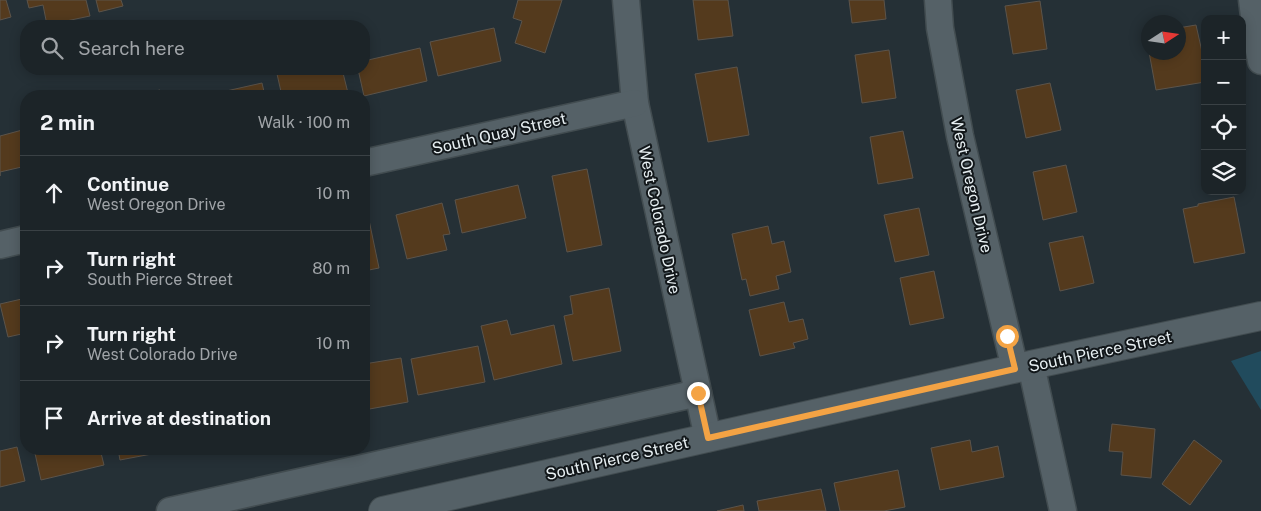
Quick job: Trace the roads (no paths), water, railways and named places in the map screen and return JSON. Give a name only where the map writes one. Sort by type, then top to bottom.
[{"type":"street","name":"West Colorado Drive","points":[[626,0],[635,103],[708,438]]},
{"type":"street","name":"West Oregon Drive","points":[[938,0],[940,28],[960,136],[1063,511]]},
{"type":"street","points":[[1252,0],[1256,41],[1261,61]]},
{"type":"street","name":"South Quay Street","points":[[370,162],[635,103]]},
{"type":"street","points":[[0,245],[20,240]]},
{"type":"street","name":"South Pierce Street","points":[[383,511],[1023,367],[1261,316]]},
{"type":"street","points":[[170,511],[698,393]]}]
